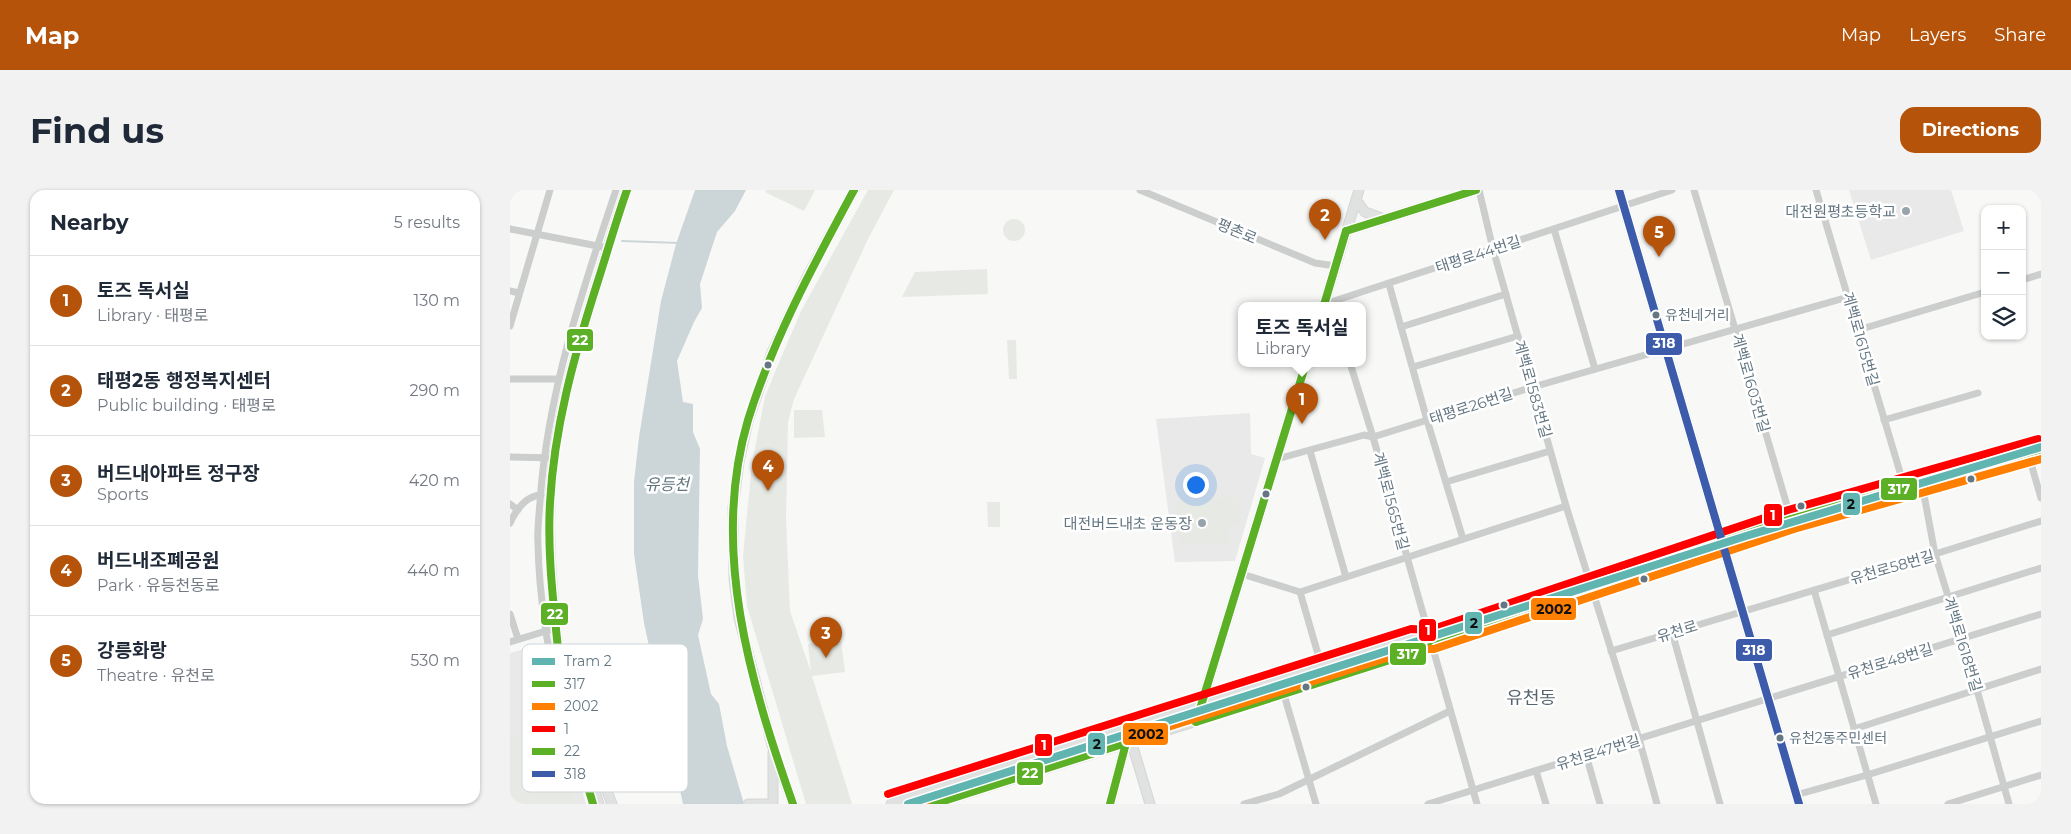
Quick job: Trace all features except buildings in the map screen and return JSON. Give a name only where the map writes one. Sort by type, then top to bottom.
[{"type":"main road","points":[[558,644],[550,556],[550,502],[555,458],[568,382],[608,248],[626,194],[631,190]]},
{"type":"main road","points":[[794,804],[772,746],[739,618],[734,579],[733,508],[739,462],[748,421],[772,352],[807,277],[854,190]]},
{"type":"main road","points":[[1328,302],[1336,266],[1359,190]]},
{"type":"main road","points":[[1346,231],[1477,190]]},
{"type":"main road","points":[[1619,190],[1797,799]]},
{"type":"main road","points":[[1356,200],[1365,212],[1384,219]]},
{"type":"main road","points":[[1196,722],[1305,367]]},
{"type":"main road","points":[[934,804],[1418,651],[1431,640],[1791,519],[1905,489],[2037,450]]},
{"type":"main road","points":[[891,804],[1414,639],[1431,640]]},
{"type":"main road","points":[[1110,804],[1128,742],[1128,729]]},
{"type":"main road","points":[[1128,742],[1150,804]]},
{"type":"main road","points":[[772,746],[773,804]]},
{"type":"main road","points":[[589,792],[593,804]]},
{"type":"main road","points":[[595,792],[599,804]]},
{"type":"main road","points":[[607,792],[612,804]]},
{"type":"main road","points":[[748,804],[762,802],[768,804]]},
{"type":"street","points":[[510,326],[550,190]]},
{"type":"street","points":[[547,644],[544,631],[538,543],[543,458],[558,379],[597,246],[616,190]]},
{"type":"street","name":"평촌로","points":[[1140,190],[1315,264],[1336,266]]},
{"type":"street","name":"계백로1583번길","points":[[1477,190],[1566,506],[1639,739],[1657,804]]},
{"type":"street","name":"태평로44번길","points":[[1328,302],[1389,284],[1672,190]]},
{"type":"street","name":"계백로1603번길","points":[[1694,190],[1791,519]]},
{"type":"street","name":"계백로1615번길","points":[[1816,190],[1905,489]]},
{"type":"street","points":[[510,229],[608,248]]},
{"type":"street","points":[[1554,229],[1595,369]]},
{"type":"street","points":[[2026,279],[2041,274]]},
{"type":"street","points":[[1389,284],[1463,539]]},
{"type":"street","points":[[510,291],[520,293]]},
{"type":"street","points":[[1858,330],[1981,293]]},
{"type":"street","points":[[1401,328],[1506,294]]},
{"type":"street","name":"태평로26번길","points":[[1277,459],[1364,435],[1373,437],[1533,387],[1848,297]]},
{"type":"street","points":[[1413,367],[1518,336]]},
{"type":"street","name":"계백로1565번길","points":[[1351,367],[1373,437],[1477,804]]},
{"type":"street","points":[[510,379],[558,379]]},
{"type":"street","points":[[1884,420],[1978,393]]},
{"type":"street","points":[[2037,450],[2041,498]]},
{"type":"street","points":[[1310,451],[1346,577]]},
{"type":"street","points":[[1446,482],[1550,451]]},
{"type":"street","points":[[510,457],[555,458]]},
{"type":"street","name":"계백로1618번길","points":[[1922,484],[1935,554],[1977,690],[2009,804]]},
{"type":"street","points":[[510,523],[518,510],[532,496],[541,495]]},
{"type":"street","points":[[510,504],[518,510]]},
{"type":"street","points":[[1242,574],[1300,592],[1566,506]]},
{"type":"street","name":"유천로58번길","points":[[1743,610],[2041,521]]},
{"type":"street","points":[[1827,635],[2041,568]]},
{"type":"street","points":[[1814,590],[1876,804]]},
{"type":"street","points":[[1300,592],[1322,668]]},
{"type":"street","name":"유천로","points":[[1611,651],[1743,610]]},
{"type":"street","points":[[510,614],[514,640],[556,628]]},
{"type":"street","name":"유천로48번길","points":[[1768,699],[2041,614]]},
{"type":"street","points":[[1672,632],[1720,804]]},
{"type":"street","points":[[1854,729],[2041,669]]},
{"type":"street","points":[[1280,681],[1316,804]]},
{"type":"street","name":"유천로47번길","points":[[1434,803],[1768,699]]},
{"type":"street","points":[[1244,804],[1279,794],[1308,778],[1450,711]]},
{"type":"street","points":[[1797,799],[2041,721]]},
{"type":"street","points":[[1586,755],[1600,804]]},
{"type":"street","points":[[1536,771],[1546,804]]},
{"type":"street","points":[[1948,804],[2041,775]]},
{"type":"shaded area","points":[[766,190],[815,190],[804,211],[765,192]]},
{"type":"shaded area","points":[[868,190],[894,190],[868,239],[794,399],[788,422],[786,520],[790,611],[811,672],[808,644],[841,641],[845,672],[812,676],[852,804],[806,804],[747,606],[743,556],[752,463],[765,397],[775,372],[801,311]]},
{"type":"shaded area","name":"대전원평초등학교","points":[[1849,190],[1951,190],[1964,231],[1871,260]]},
{"type":"shaded area","points":[[1014,219],[1024,226],[1025,230],[1018,240],[1014,241],[1004,234],[1003,230],[1010,220]]},
{"type":"shaded area","points":[[987,269],[988,294],[902,297],[915,272]]},
{"type":"shaded area","points":[[1007,340],[1016,340],[1017,379],[1009,379]]},
{"type":"shaded area","points":[[794,410],[822,410],[825,437],[794,438]]},
{"type":"shaded area","points":[[1250,413],[1251,454],[1265,458],[1235,561],[1175,562],[1156,419]]},
{"type":"shaded area","name":"대전버드내초 운동장","points":[[1236,497],[1237,503],[1226,503],[1226,505],[1239,504],[1240,523],[1227,524],[1229,542],[1179,545],[1176,501]]},
{"type":"shaded area","points":[[987,502],[1000,502],[1000,527],[988,527]]},
{"type":"shaded area","points":[[522,650],[522,792],[582,792],[586,804],[510,804],[510,653]]},
{"type":"shaded area","points":[[522,735],[522,792],[572,792],[575,804],[510,804],[510,739]]},
{"type":"water","name":"유등천","points":[[695,190],[746,190],[735,211],[717,232],[700,284],[702,308],[677,361],[683,402],[693,404],[693,432],[700,449],[698,575],[703,619],[698,635],[711,694],[719,704],[727,746],[744,804],[683,804],[680,792],[688,792],[688,644],[649,644],[634,554],[634,482],[639,437],[661,301],[676,244]]},
{"type":"waterway","points":[[622,241],[679,243]]},
{"type":"tram line","name":"2","points":[[908,804],[1746,536],[2041,447]]},
{"type":"transit line","name":"22","points":[[557,644],[550,562],[549,522],[556,447],[573,365],[627,190]]},
{"type":"transit line","name":"22","points":[[793,804],[762,711],[740,614],[734,566],[733,517],[737,468],[748,420],[769,360],[795,302],[854,190]]},
{"type":"transit line","name":"317","points":[[1346,231],[1476,190]]},
{"type":"transit line","name":"318","points":[[1619,190],[1799,804]]},
{"type":"transit line","name":"317","points":[[1325,302],[1346,231]]},
{"type":"transit line","name":"317","points":[[1196,722],[1305,367]]},
{"type":"transit line","name":"1","points":[[888,794],[1411,629],[1430,630],[1788,510],[2038,439]]},
{"type":"transit line","name":"317","points":[[1196,722],[1418,651],[1431,640],[1791,519],[2041,449]]},
{"type":"transit line","name":"2002","points":[[924,804],[1415,649],[1434,649],[1794,529],[2041,459]]},
{"type":"transit line","name":"22","points":[[934,804],[1126,743]]},
{"type":"transit line","name":"22","points":[[1110,804],[1126,743]]},
{"type":"transit line","name":"22","points":[[589,792],[593,804]]},
{"type":"place","name":"대전원평초등학교","points":[[1906,211]]},
{"type":"place","name":"태평2동 행정복지센터","points":[[1325,240]]},
{"type":"place","name":"강릉화랑","points":[[1659,257]]},
{"type":"place","name":"유천네거리","points":[[1656,315]]},
{"type":"place","name":"토즈 독서실","points":[[1302,424]]},
{"type":"place","name":"버드내조폐공원","points":[[768,491]]},
{"type":"place","name":"대전버드내초 운동장","points":[[1202,523]]},
{"type":"place","name":"버드내아파트 정구장","points":[[826,658]]},
{"type":"place","name":"유천2동주민센터","points":[[1780,738]]},
{"type":"district","name":"유천동","points":[[1531,698]]}]
